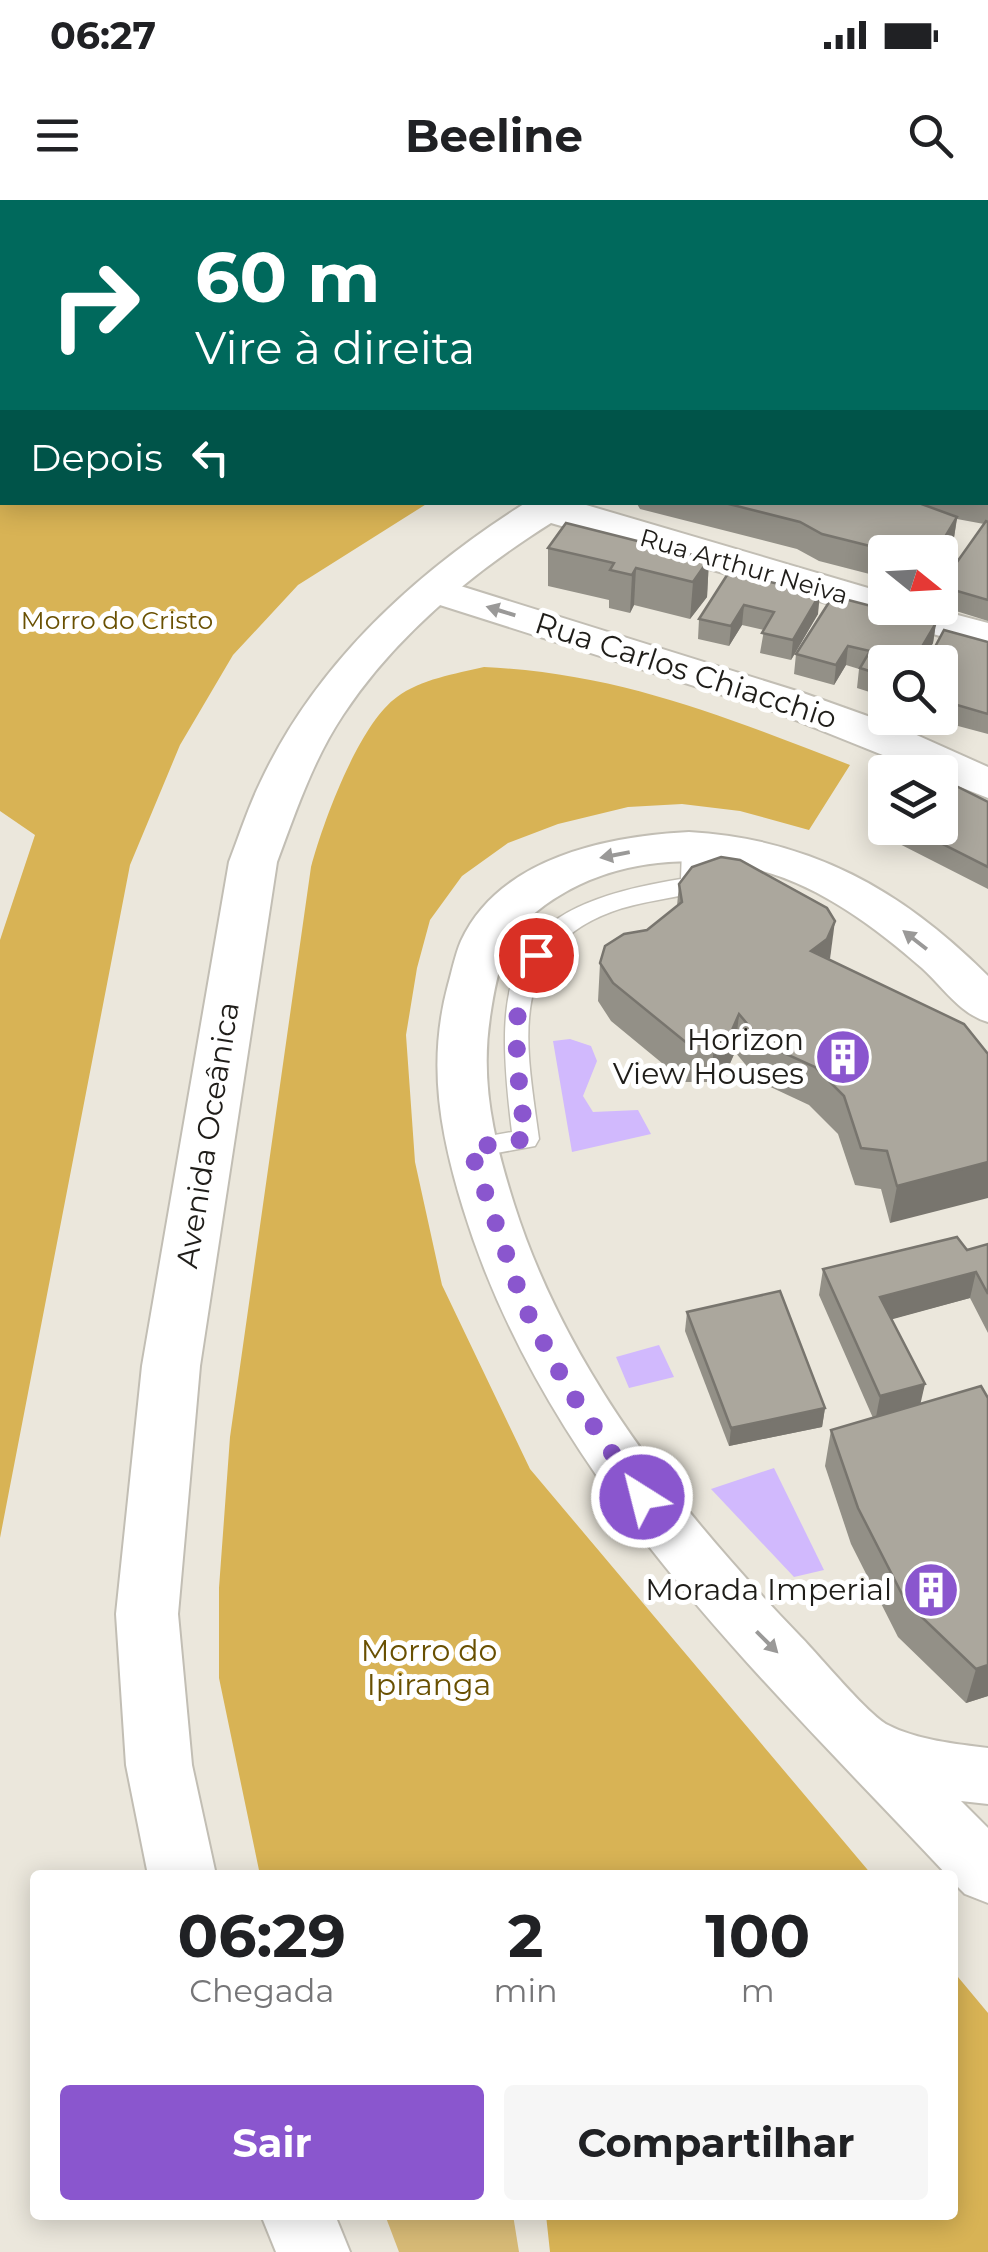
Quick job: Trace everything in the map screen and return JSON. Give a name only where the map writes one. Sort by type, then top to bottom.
[{"type":"main road","name":"Avenida Oceânica","points":[[181,1870],[159,1764],[147,1614],[152,1544],[171,1366],[253,862],[283,783],[322,712],[372,645],[486,546],[550,505]]},
{"type":"main road","name":"Rua Arthur Neiva","points":[[550,505],[868,602]]},
{"type":"main road","name":"Rua Arthur Neiva","points":[[945,625],[988,638]]},
{"type":"main road","points":[[300,2220],[312,2252]]},
{"type":"street","name":"Rua Carlos Chiacchio","points":[[435,590],[788,702],[886,738],[988,784]]},
{"type":"street","points":[[988,1005],[964,979],[875,908],[819,876],[765,856],[694,849],[646,850],[582,862],[524,895],[484,940],[466,1005],[458,1083],[470,1148],[524,1306],[569,1390],[624,1472],[679,1546],[988,1872]]},
{"type":"street","points":[[872,1748],[950,1771],[988,1776]]},
{"type":"shaded area","points":[[570,1039],[591,1046],[597,1061],[583,1096],[593,1112],[638,1110],[651,1134],[572,1152],[553,1041]]},
{"type":"shaded area","points":[[659,1345],[674,1377],[629,1388],[616,1357]]},
{"type":"shaded area","points":[[774,1468],[824,1570],[794,1577],[711,1489]]},
{"type":"shaded area","points":[[387,2220],[514,2220],[519,2252],[399,2252]]},
{"type":"green space","name":"Morro do Cristo","points":[[0,505],[425,505],[298,585],[233,655],[180,745],[130,865],[0,1538],[0,940],[35,835],[0,811]]},
{"type":"green space","name":"Morro do Ipiranga","points":[[484,667],[581,678],[715,714],[850,765],[809,830],[740,811],[682,804],[628,807],[558,824],[508,843],[462,876],[430,920],[406,1035],[415,1162],[442,1285],[530,1469],[868,1870],[259,1870],[219,1678],[219,1588],[230,1437],[311,867],[344,775],[369,729],[397,697],[439,678]]},
{"type":"green space","points":[[958,1977],[988,2013],[988,2252],[550,2252],[547,2220],[958,2220]]},
{"type":"building","points":[[733,505],[924,505],[957,517],[946,535],[868,535],[868,546],[822,534],[800,522]]},
{"type":"building","points":[[988,522],[988,600],[958,591],[958,561]]},
{"type":"building","points":[[566,523],[709,559],[693,582],[636,568],[632,575],[610,570],[614,563],[548,548]]},
{"type":"building","points":[[729,572],[820,594],[793,640],[762,633],[774,612],[744,605],[731,626],[699,619]]},
{"type":"building","points":[[833,596],[868,605],[868,625],[935,625],[923,645],[868,645],[868,651],[848,646],[836,665],[796,654]]},
{"type":"building","points":[[944,630],[988,642],[988,714],[958,705],[958,645],[936,645]]},
{"type":"building","points":[[868,654],[868,671],[860,668]]},
{"type":"building","points":[[958,787],[988,802],[988,867],[945,845],[958,845]]},
{"type":"building","name":"Horizon View Houses","points":[[721,857],[740,860],[827,908],[835,921],[827,939],[811,951],[964,1024],[988,1054],[988,1162],[897,1186],[887,1151],[861,1148],[844,1096],[815,1067],[764,1044],[739,1014],[732,1030],[714,1044],[688,1044],[613,983],[600,963],[605,946],[624,934],[647,930],[682,902],[679,884],[692,867]]},
{"type":"building","points":[[957,1237],[967,1250],[988,1244],[988,1294],[976,1272],[880,1297],[925,1384],[880,1396],[823,1269]]},
{"type":"building","points":[[780,1291],[825,1408],[731,1428],[687,1312]]},
{"type":"building","name":"Morada Imperial","points":[[981,1386],[988,1398],[988,1665],[976,1669],[906,1602],[858,1508],[831,1430]]},
{"type":"place","name":"Horizon View Houses","points":[[843,1057]]},
{"type":"place","name":"Morada Imperial","points":[[931,1590]]},
{"type":"route","points":[[536,955],[524,972],[519,1023],[518,1080],[526,1139],[470,1148],[524,1306],[569,1390],[642,1497]]}]
